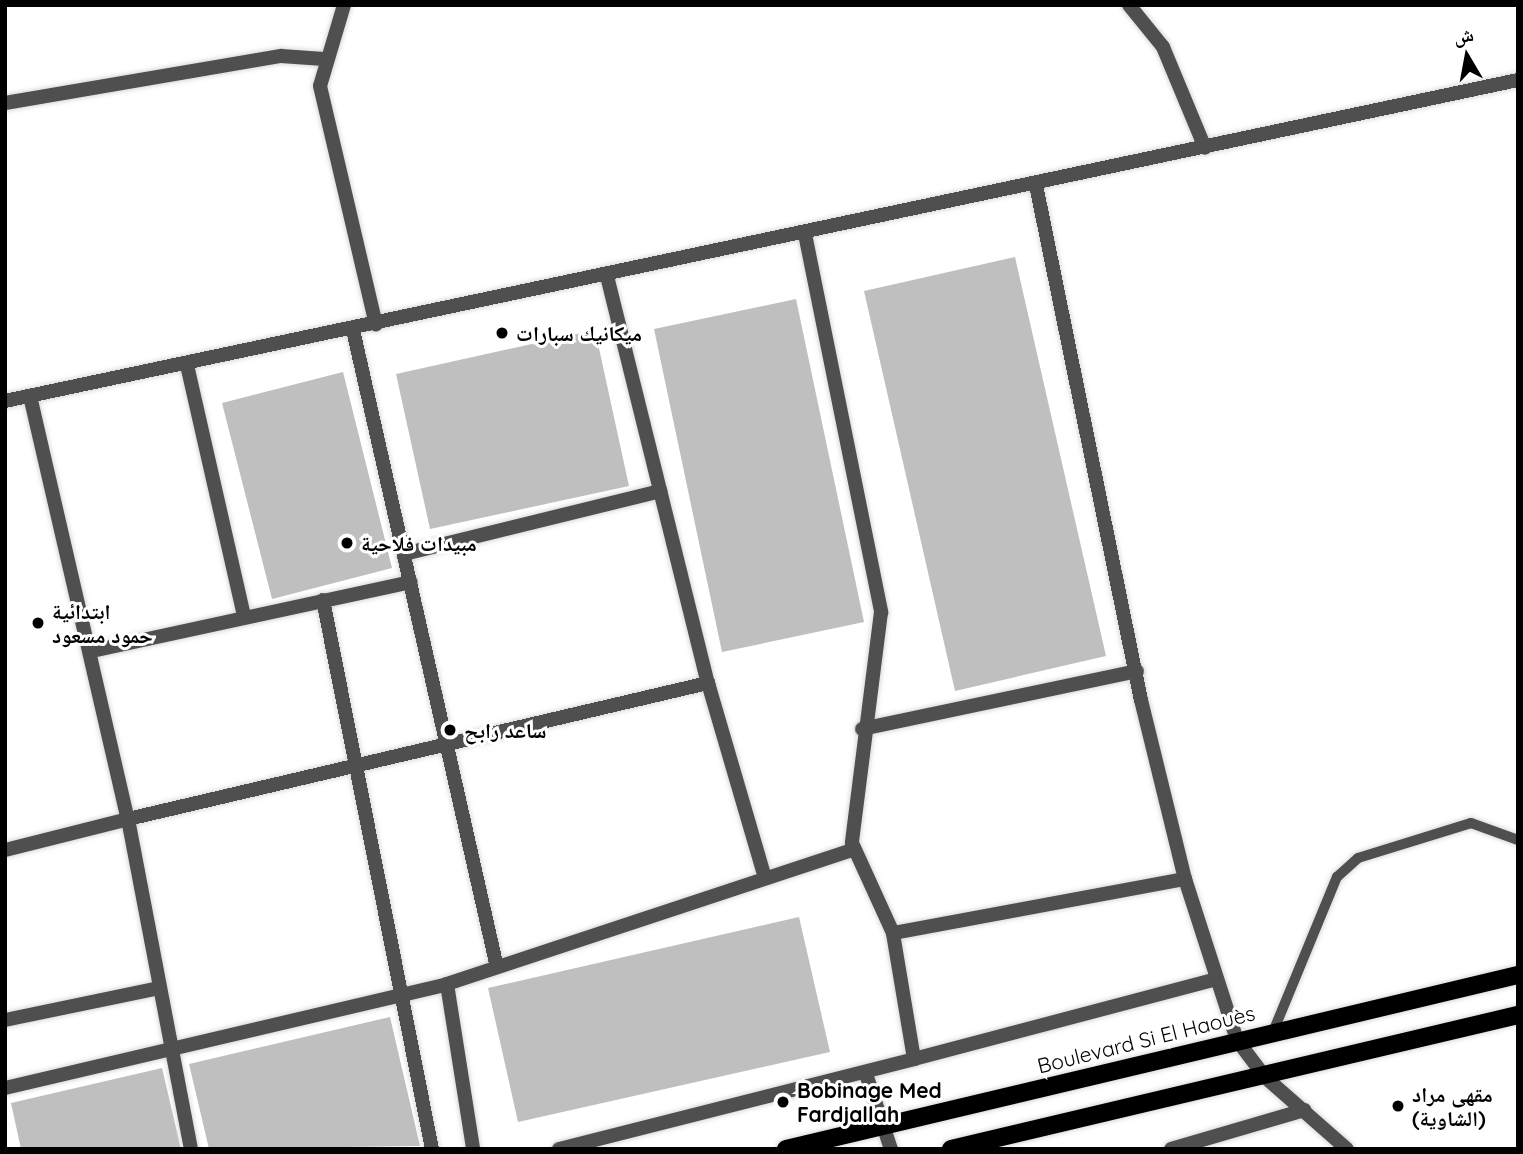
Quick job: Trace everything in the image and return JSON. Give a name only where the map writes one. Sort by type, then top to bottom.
[{"type":"main road","name":"Boulevard Si El Haouès","points":[[786,1149],[1518,975]]},
{"type":"main road","points":[[951,1149],[1265,1077],[1518,1015]]},
{"type":"street","points":[[344,5],[324,59],[323,108],[376,326]]},
{"type":"street","points":[[1129,5],[1163,47],[1205,148]]},
{"type":"street","points":[[5,103],[281,56],[324,59]]},
{"type":"street","points":[[5,401],[376,326],[1518,80]]},
{"type":"street","points":[[1036,185],[1138,671],[1185,879],[1217,979],[1237,1040],[1265,1077],[1346,1149]]},
{"type":"street","points":[[805,234],[881,612],[881,649],[862,729],[853,850],[893,933],[914,1059]]},
{"type":"street","points":[[607,276],[708,683],[764,875]]},
{"type":"street","points":[[353,330],[448,740],[496,963]]},
{"type":"street","points":[[187,365],[244,615]]},
{"type":"street","points":[[30,396],[92,651],[128,819],[191,1149]]},
{"type":"street","points":[[404,554],[660,491]]},
{"type":"street","points":[[92,651],[244,615],[411,582]]},
{"type":"street","points":[[323,600],[398,996],[432,1149]]},
{"type":"street","points":[[862,729],[1138,671]]},
{"type":"street","points":[[5,850],[355,766],[448,740],[708,683]]},
{"type":"street","points":[[5,1088],[170,1047],[447,984],[496,963],[764,875],[853,850]]},
{"type":"street","points":[[893,933],[1185,879]]},
{"type":"street","points":[[559,1149],[866,1074],[1217,979]]},
{"type":"street","points":[[447,984],[473,1149]]},
{"type":"street","points":[[5,1020],[159,988]]},
{"type":"street","points":[[866,1074],[891,1149]]},
{"type":"street","points":[[1171,1149],[1304,1111]]},
{"type":"lane","points":[[1273,1032],[1337,877],[1358,859],[1471,823],[1518,840]]},
{"type":"building","points":[[1015,257],[1106,656],[955,691],[864,291]]},
{"type":"building","points":[[796,299],[864,622],[722,652],[654,329]]},
{"type":"building","points":[[595,330],[629,486],[430,529],[396,374]]},
{"type":"building","points":[[343,372],[392,568],[272,599],[222,403]]},
{"type":"building","points":[[799,917],[830,1052],[518,1122],[488,988]]},
{"type":"building","points":[[390,1017],[420,1146],[209,1149],[189,1064]]},
{"type":"building","points":[[162,1068],[181,1149],[21,1149],[11,1103]]},
{"type":"place","name":"ميكانيك سبارات","points":[[502,333]]},
{"type":"place","name":"مبيدات فلاحية","points":[[347,543]]},
{"type":"place","name":"ابتدائية حمود مسعود","points":[[38,623]]},
{"type":"place","name":"ساعد رابح","points":[[450,730]]},
{"type":"place","name":"Bobinage Med Fardjallah","points":[[783,1102]]},
{"type":"place","name":"مقهى مراد (الشاوية)","points":[[1398,1106]]}]
